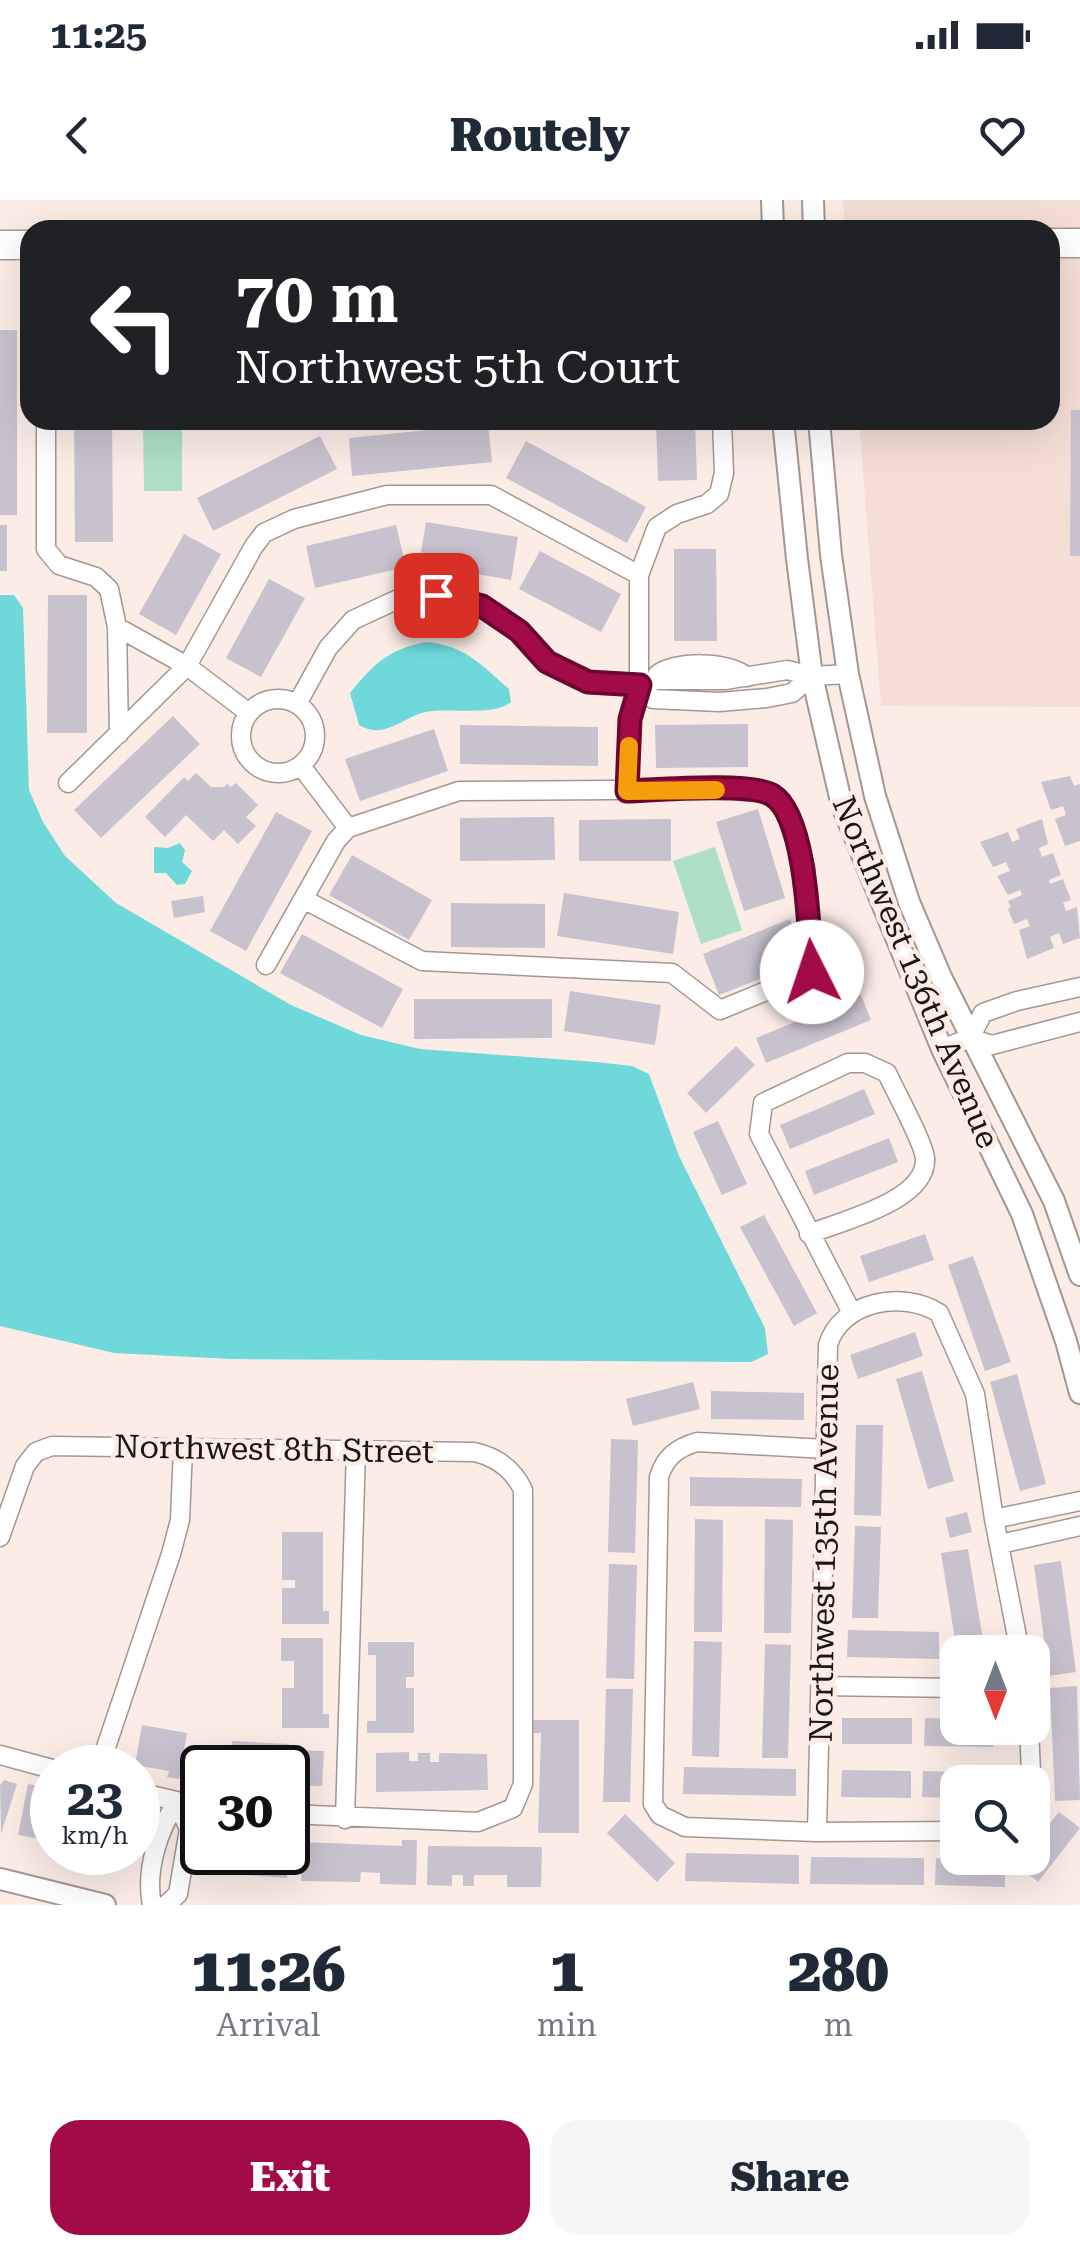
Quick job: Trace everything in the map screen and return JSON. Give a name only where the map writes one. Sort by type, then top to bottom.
[{"type":"street","points":[[46,430],[46,549],[59,565],[96,577],[109,589],[117,627],[119,734]]},
{"type":"street","points":[[722,430],[724,473],[719,494],[707,504],[676,514],[658,527],[640,575],[652,699],[741,700],[792,693],[812,676]]},
{"type":"street","name":"Northwest 136th Avenue","points":[[785,430],[812,676],[842,806],[942,1049],[1022,1214],[1080,1393]]},
{"type":"street","name":"Northwest 136th Avenue","points":[[821,430],[827,516],[848,674],[875,796],[909,902],[970,1038],[1054,1201],[1080,1275]]},
{"type":"street","points":[[68,783],[187,666],[264,534],[294,519],[387,495],[491,495],[640,575]]},
{"type":"street","points":[[297,704],[328,648],[353,620],[396,600],[436,595],[482,606],[519,631],[547,662],[588,682],[691,681],[787,670],[812,676],[848,674]]},
{"type":"street","points":[[117,627],[187,666],[248,713]]},
{"type":"street","points":[[627,791],[630,719],[648,682],[665,668],[709,665],[739,669],[747,677]]},
{"type":"street","points":[[691,681],[692,702]]},
{"type":"street","points":[[266,700],[297,704],[313,722],[314,746],[300,766],[278,774],[256,766],[242,747],[243,723],[248,713],[266,700]]},
{"type":"street","points":[[300,766],[348,828]]},
{"type":"street","points":[[266,965],[336,841],[348,828],[458,791],[749,789],[770,793],[782,803],[805,867],[812,972],[720,1010],[672,974],[422,961],[305,900]]},
{"type":"street","points":[[970,1038],[983,1013],[1080,987]]},
{"type":"street","points":[[942,1049],[970,1038],[992,1045],[1080,1022]]},
{"type":"street","points":[[809,1234],[906,1195],[920,1180],[925,1157],[887,1072],[865,1063],[848,1063],[762,1103],[759,1134],[809,1234],[852,1313],[897,1300],[910,1300],[939,1313],[975,1394],[1017,1635]]},
{"type":"street","name":"Northwest 135th Avenue","points":[[818,1832],[828,1345],[839,1321],[852,1313]]},
{"type":"street","points":[[826,1448],[697,1442],[672,1454],[663,1464],[659,1477],[653,1804],[660,1815],[685,1827],[940,1831]]},
{"type":"street","name":"Northwest 8th Street","points":[[0,1536],[25,1466],[36,1452],[52,1446],[474,1452],[488,1455],[509,1468],[523,1490],[523,1784],[514,1808],[478,1822],[345,1819]]},
{"type":"street","points":[[106,1745],[172,1554],[180,1520],[184,1448]]},
{"type":"street","points":[[310,1816],[345,1819],[356,1449]]},
{"type":"street","points":[[994,1519],[1080,1500]]},
{"type":"street","points":[[1000,1544],[1080,1526]]},
{"type":"street","points":[[821,1686],[940,1688]]},
{"type":"street","points":[[0,1754],[30,1763]]},
{"type":"street","points":[[160,1798],[180,1803]]},
{"type":"street","points":[[152,1905],[149,1890],[162,1825],[177,1802]]},
{"type":"street","points":[[166,1905],[178,1894],[189,1829],[177,1802]]},
{"type":"street","points":[[0,1879],[105,1905]]},
{"type":"shaded area","points":[[843,200],[1080,200],[1080,707],[881,706],[860,430],[1060,430],[1060,220],[844,220]]},
{"type":"green space","points":[[143,430],[182,430],[182,491],[144,491]]},
{"type":"green space","points":[[715,847],[742,930],[701,944],[673,861]]},
{"type":"water","points":[[0,595],[14,595],[23,608],[29,790],[43,822],[65,856],[116,903],[291,1005],[361,1035],[420,1049],[596,1062],[632,1066],[649,1074],[679,1156],[765,1328],[768,1354],[751,1362],[231,1359],[114,1353],[0,1326]]},
{"type":"water","points":[[426,642],[451,647],[472,658],[509,689],[511,702],[494,709],[425,712],[385,729],[359,725],[350,693],[383,659]]},
{"type":"water","points":[[180,843],[185,850],[182,862],[192,871],[185,884],[177,885],[166,873],[154,873],[154,847],[168,848]]},
{"type":"building","points":[[0,330],[17,330],[17,515],[0,515]]},
{"type":"building","points":[[1071,410],[1080,410],[1080,556],[1070,556]]},
{"type":"building","points":[[74,430],[112,430],[113,542],[75,542]]},
{"type":"building","points":[[428,430],[489,430],[492,462],[352,476],[349,438]]},
{"type":"building","points":[[656,430],[695,430],[697,480],[658,481]]},
{"type":"building","points":[[320,436],[337,469],[213,531],[197,498]]},
{"type":"building","points":[[526,441],[646,507],[627,543],[506,478]]},
{"type":"building","points":[[426,522],[518,537],[511,580],[419,564]]},
{"type":"building","points":[[0,525],[7,525],[7,571],[0,571]]},
{"type":"building","points":[[396,525],[406,567],[315,588],[306,546]]},
{"type":"building","points":[[184,534],[221,554],[176,635],[139,614]]},
{"type":"building","points":[[674,549],[716,549],[717,641],[674,641]]},
{"type":"building","points":[[540,551],[621,594],[601,632],[519,589]]},
{"type":"building","points":[[269,579],[305,598],[261,677],[226,658]]},
{"type":"building","points":[[48,595],[87,595],[87,733],[47,733]]},
{"type":"building","points":[[173,716],[200,744],[101,838],[74,810]]},
{"type":"building","points":[[748,724],[748,767],[656,768],[655,725]]},
{"type":"building","points":[[460,725],[598,727],[598,766],[460,764]]},
{"type":"building","points":[[434,729],[448,771],[360,801],[345,759]]},
{"type":"building","points":[[196,773],[211,787],[231,787],[236,783],[258,805],[246,817],[256,826],[238,844],[224,830],[213,841],[186,815],[165,837],[145,817],[184,777],[188,781]]},
{"type":"building","points":[[1070,776],[1074,786],[1080,784],[1080,841],[1065,846],[1055,819],[1066,815],[1063,806],[1051,810],[1041,782]]},
{"type":"building","points":[[758,809],[785,898],[744,911],[716,822]]},
{"type":"building","points":[[276,812],[312,831],[246,951],[210,931]]},
{"type":"building","points":[[554,817],[555,860],[460,861],[460,818]]},
{"type":"building","points":[[671,819],[671,861],[579,861],[579,820]]},
{"type":"building","points":[[1042,819],[1048,844],[1039,848],[1042,857],[1053,853],[1061,875],[1049,880],[1050,884],[1063,879],[1071,900],[1063,903],[1066,911],[1077,907],[1080,938],[1063,944],[1059,933],[1050,937],[1054,948],[1027,959],[1019,930],[1030,926],[1027,919],[1014,924],[1008,909],[1008,901],[1022,895],[1020,890],[1008,895],[997,876],[1010,871],[1006,862],[993,867],[980,842],[1008,832],[1012,842],[1020,839],[1016,829]]},
{"type":"building","points":[[352,855],[432,900],[409,940],[329,895]]},
{"type":"building","points":[[564,893],[679,912],[673,954],[557,936]]},
{"type":"building","points":[[203,896],[205,912],[174,918],[171,901]]},
{"type":"building","points":[[451,903],[545,904],[545,948],[451,947]]},
{"type":"building","points":[[790,919],[806,961],[719,995],[703,954]]},
{"type":"building","points":[[302,934],[403,989],[382,1028],[280,973]]},
{"type":"building","points":[[570,991],[661,1005],[655,1045],[564,1031]]},
{"type":"building","points":[[861,995],[871,1020],[766,1063],[756,1038]]},
{"type":"building","points":[[414,999],[552,999],[552,1038],[414,1039]]},
{"type":"building","points":[[736,1046],[755,1065],[706,1113],[687,1093]]},
{"type":"building","points":[[864,1089],[875,1114],[790,1149],[780,1125]]},
{"type":"building","points":[[718,1121],[747,1184],[722,1195],[693,1132]]},
{"type":"building","points":[[889,1138],[898,1162],[814,1195],[805,1171]]},
{"type":"building","points":[[764,1215],[817,1313],[794,1326],[740,1227]]},
{"type":"building","points":[[925,1234],[934,1260],[869,1282],[860,1256]]},
{"type":"building","points":[[973,1256],[1011,1362],[985,1371],[948,1265]]},
{"type":"building","points":[[915,1332],[923,1356],[858,1379],[850,1355]]},
{"type":"building","points":[[922,1371],[954,1481],[928,1489],[896,1379]]},
{"type":"building","points":[[1017,1374],[1046,1484],[1020,1491],[990,1382]]},
{"type":"building","points":[[693,1382],[700,1409],[633,1426],[626,1399]]},
{"type":"building","points":[[711,1391],[804,1393],[804,1420],[711,1419]]},
{"type":"building","points":[[856,1425],[883,1425],[881,1516],[854,1515]]},
{"type":"building","points":[[611,1439],[638,1440],[635,1553],[608,1552]]},
{"type":"building","points":[[690,1477],[802,1479],[801,1507],[690,1506]]},
{"type":"building","points":[[967,1512],[972,1532],[950,1538],[945,1518]]},
{"type":"building","points":[[695,1519],[723,1520],[722,1632],[694,1632]]},
{"type":"building","points":[[765,1519],[793,1520],[791,1633],[764,1633]]},
{"type":"building","points":[[855,1526],[881,1527],[878,1618],[852,1618]]},
{"type":"building","points":[[282,1532],[323,1532],[323,1611],[329,1611],[329,1624],[282,1624],[282,1588],[295,1588],[295,1580],[282,1580]]},
{"type":"building","points":[[968,1549],[982,1635],[954,1635],[941,1553]]},
{"type":"building","points":[[1061,1561],[1076,1672],[1050,1676],[1050,1635],[1043,1635],[1034,1565]]},
{"type":"building","points":[[609,1564],[637,1565],[634,1679],[606,1678]]},
{"type":"building","points":[[848,1630],[939,1632],[939,1659],[847,1657]]},
{"type":"building","points":[[281,1638],[323,1638],[323,1714],[329,1714],[329,1728],[282,1728],[282,1688],[294,1688],[294,1661],[281,1661]]},
{"type":"building","points":[[694,1641],[722,1642],[719,1757],[692,1756]]},
{"type":"building","points":[[368,1642],[414,1642],[414,1677],[406,1677],[406,1688],[414,1688],[414,1733],[367,1733],[367,1721],[376,1721],[376,1655],[368,1655]]},
{"type":"building","points":[[765,1644],[791,1645],[788,1758],[762,1758]]},
{"type":"building","points":[[1077,1686],[1080,1800],[1055,1801],[1050,1688]]},
{"type":"building","points":[[606,1689],[633,1689],[630,1802],[603,1802]]},
{"type":"building","points":[[842,1718],[912,1718],[912,1744],[842,1744]]},
{"type":"building","points":[[925,1718],[940,1718],[940,1745],[993,1747],[924,1746]]},
{"type":"building","points":[[532,1720],[579,1720],[579,1833],[538,1833],[541,1733],[532,1733]]},
{"type":"building","points":[[142,1725],[187,1733],[185,1745],[180,1745],[179,1779],[167,1777],[169,1771],[160,1769],[160,1745],[138,1745]]},
{"type":"building","points":[[232,1741],[289,1744],[289,1745],[232,1745]]},
{"type":"building","points":[[310,1751],[324,1751],[322,1786],[310,1786]]},
{"type":"building","points":[[409,1752],[409,1761],[418,1761],[418,1753],[430,1753],[430,1762],[439,1762],[439,1753],[487,1754],[488,1790],[376,1792],[376,1753]]},
{"type":"building","points":[[684,1767],[796,1769],[796,1796],[683,1794]]},
{"type":"building","points":[[842,1770],[911,1771],[911,1798],[841,1797]]},
{"type":"building","points":[[923,1771],[940,1771],[940,1798],[922,1797]]},
{"type":"building","points":[[4,1780],[17,1784],[1,1834],[0,1785]]},
{"type":"building","points":[[28,1784],[30,1784],[30,1837],[18,1835]]},
{"type":"building","points":[[1059,1812],[1080,1828],[1050,1867],[1050,1823]]},
{"type":"building","points":[[625,1814],[675,1863],[657,1882],[607,1833]]},
{"type":"building","points":[[402,1840],[417,1840],[416,1885],[380,1884],[380,1873],[361,1872],[360,1882],[301,1881],[301,1875],[310,1875],[310,1842],[402,1846]]},
{"type":"building","points":[[428,1846],[542,1847],[541,1887],[507,1887],[507,1875],[474,1875],[474,1886],[463,1886],[463,1875],[452,1875],[452,1886],[427,1885]]},
{"type":"building","points":[[686,1853],[799,1855],[799,1884],[685,1881]]},
{"type":"building","points":[[811,1857],[924,1858],[924,1885],[810,1884]]},
{"type":"building","points":[[936,1858],[940,1858],[940,1875],[1005,1875],[1005,1887],[935,1885]]},
{"type":"slow traffic","points":[[629,746],[627,791],[716,790]]},
{"type":"route","points":[[436,595],[482,606],[519,631],[547,662],[588,682],[640,685],[630,719],[627,791],[749,789],[770,793],[782,803],[805,867],[812,972]]}]
